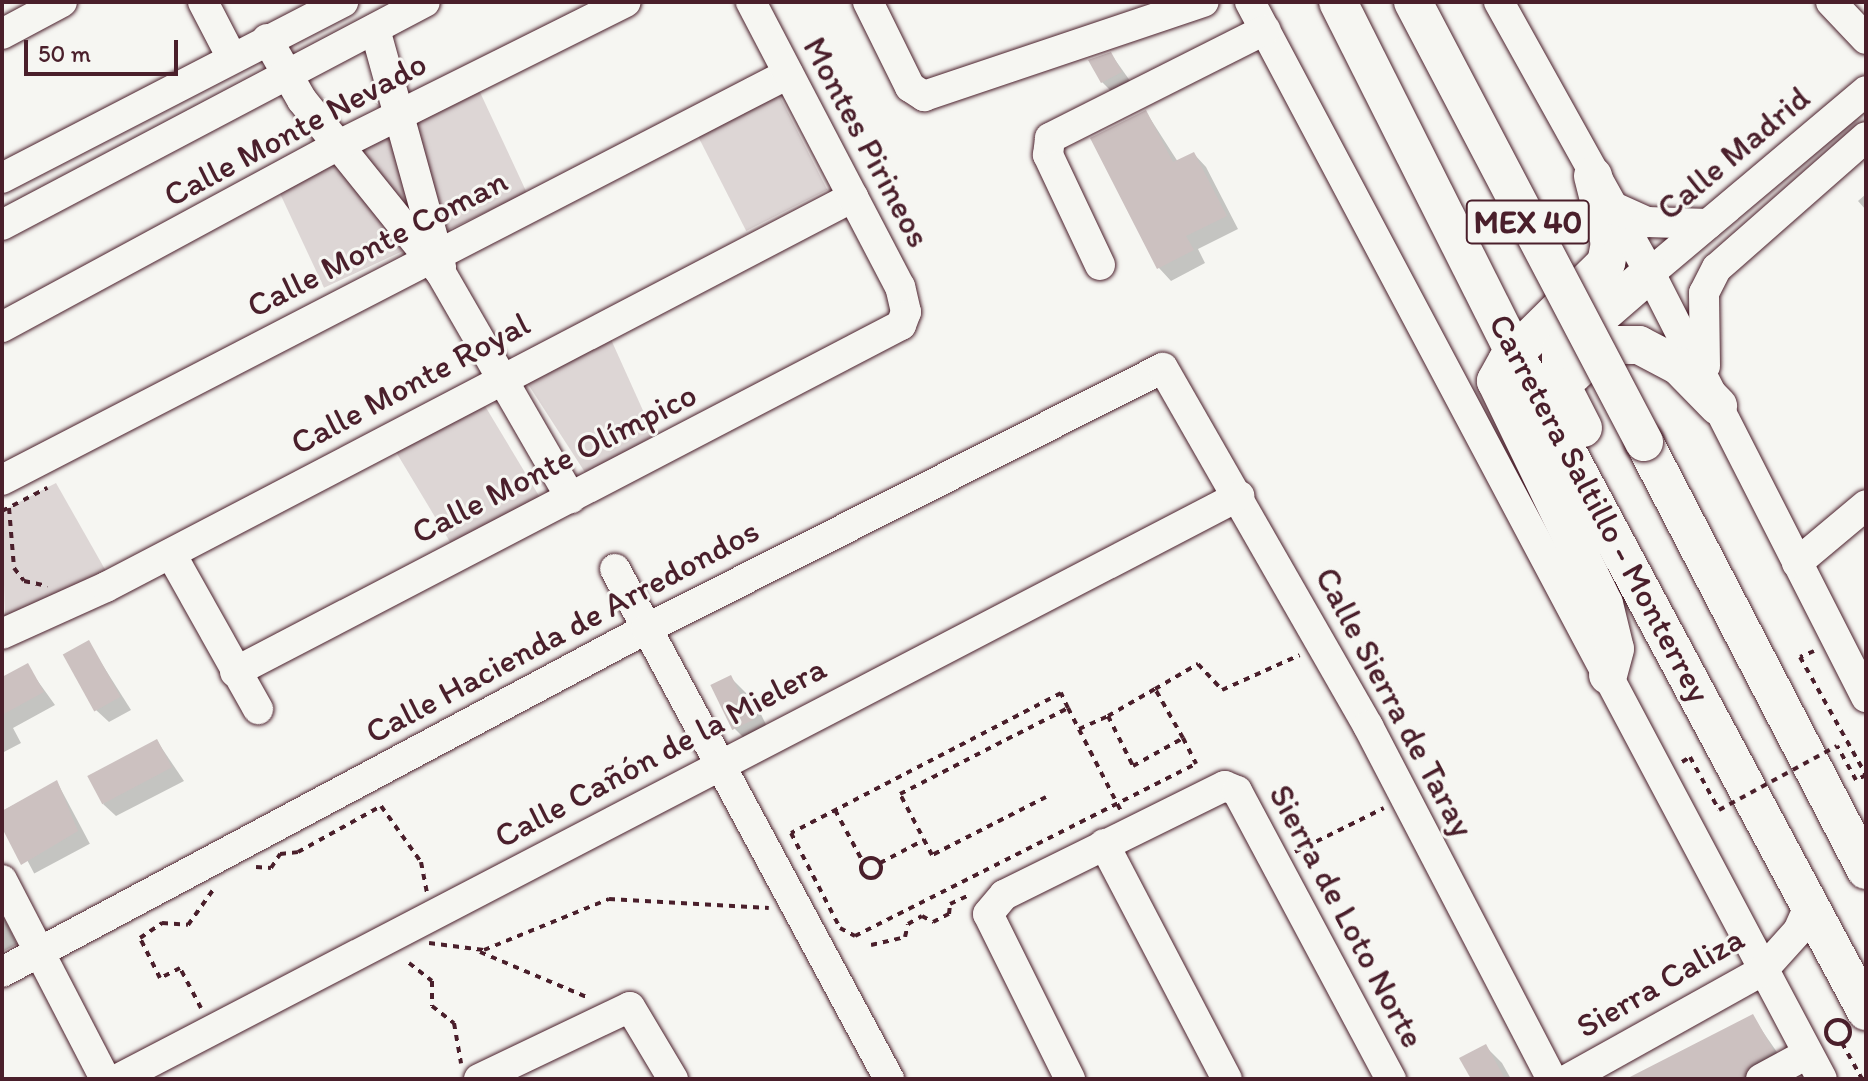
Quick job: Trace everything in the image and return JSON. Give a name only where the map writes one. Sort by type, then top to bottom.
[{"type":"main road","name":"Carretera Saltillo - Monterrey","points":[[1338,2],[1515,354],[1697,687],[1866,1011]]},
{"type":"main road","name":"Carretera Saltillo - Monterrey","points":[[1413,2],[1866,870]]},
{"type":"main road","points":[[1601,190],[1610,243],[1606,263],[1498,371],[1499,395],[1604,604],[1615,649],[1608,675]]},
{"type":"main road","points":[[1650,273],[1563,346],[1559,373],[1679,624],[1697,687]]},
{"type":"main road","points":[[1571,403],[1572,376],[1585,356],[1624,342],[1666,357],[1718,406]]},
{"type":"street","points":[[2,34],[62,2]]},
{"type":"street","points":[[203,2],[232,58]]},
{"type":"street","points":[[2,178],[343,2]]},
{"type":"street","points":[[2,225],[425,2]]},
{"type":"street","name":"Calle Monte Nevado","points":[[2,327],[341,144],[626,2]]},
{"type":"street","name":"Montes Pirineos","points":[[751,2],[900,287],[905,319]]},
{"type":"street","points":[[868,2],[910,87],[924,96],[1204,2]]},
{"type":"street","points":[[1250,2],[1814,1066],[1761,1079]]},
{"type":"street","points":[[1499,2],[1601,190],[1650,273],[1797,563],[1863,684]]},
{"type":"street","points":[[1831,2],[1866,39]]},
{"type":"street","points":[[375,29],[437,262]]},
{"type":"street","points":[[1100,265],[1048,155],[1050,138],[1265,30]]},
{"type":"street","points":[[267,39],[287,75],[437,262],[499,377],[571,498]]},
{"type":"street","name":"Calle Monte Coman","points":[[5,494],[788,74]]},
{"type":"street","name":"Calle Madrid","points":[[1650,273],[1866,91]]},
{"type":"street","points":[[1718,406],[1701,338],[1707,284],[1723,261],[1866,137]]},
{"type":"street","points":[[1601,190],[1647,222],[1708,224]]},
{"type":"street","name":"Calle Monte Royal","points":[[2,634],[171,554],[499,377],[853,197]]},
{"type":"street","name":"Calle Monte Olímpico","points":[[235,672],[886,337],[905,319]]},
{"type":"street","name":"Calle Sierra de Taray","points":[[1163,368],[1323,645],[1552,1079]]},
{"type":"street","name":"Calle Hacienda de Arredondos","points":[[2,972],[646,629],[1163,368]]},
{"type":"street","name":"Calle Cañón de la Mielera","points":[[118,1079],[719,763],[1239,496]]},
{"type":"street","points":[[1797,563],[1866,505]]},
{"type":"street","points":[[171,554],[258,709]]},
{"type":"street","points":[[615,569],[889,1079]]},
{"type":"street","points":[[1070,1079],[990,929],[988,914],[1004,895],[1133,830],[1223,791]]},
{"type":"street","name":"Sierra de Loto Norte","points":[[1223,791],[1275,863],[1391,1079]]},
{"type":"street","points":[[1104,844],[1227,1079]]},
{"type":"street","points":[[2,880],[105,1079]]},
{"type":"street","name":"Sierra Caliza","points":[[1568,1079],[1762,971],[1798,931],[1809,906]]},
{"type":"street","points":[[482,1078],[622,1010],[673,1079]]},
{"type":"path","points":[[5,494],[56,483]]},
{"type":"path","points":[[2,511],[5,494]]},
{"type":"path","points":[[5,494],[18,575],[59,593]]},
{"type":"path","points":[[1079,729],[1108,716],[1198,664],[1222,690],[1323,645]]},
{"type":"path","points":[[1688,776],[1680,762],[1690,757],[1719,810],[1837,746],[1856,780],[1866,775],[1800,657]]},
{"type":"path","points":[[1155,689],[1196,764],[1223,791]]},
{"type":"path","points":[[1133,830],[1116,804],[1061,693],[791,833],[840,928],[855,936],[1116,804],[1196,764]]},
{"type":"path","points":[[1046,797],[932,855],[900,794],[1068,708]]},
{"type":"path","points":[[1108,716],[1133,766],[1183,738]]},
{"type":"path","points":[[1275,863],[1404,798]]},
{"type":"path","points":[[240,874],[271,868],[280,854],[298,852],[381,806],[421,862],[429,900]]},
{"type":"path","points":[[835,810],[863,862],[868,878],[878,875],[879,863]]},
{"type":"path","points":[[863,862],[879,863],[924,840]]},
{"type":"path","points":[[204,1016],[180,968],[160,978],[140,938],[162,923],[188,925],[227,881]]},
{"type":"path","points":[[871,945],[905,937],[908,924],[922,916],[933,922],[949,914],[950,904],[967,896]]},
{"type":"path","points":[[622,1010],[474,949],[524,939],[609,899],[799,911]]},
{"type":"path","points":[[409,963],[432,981],[432,1006],[454,1023],[453,1042],[482,1078]]},
{"type":"path","points":[[1842,1043],[1850,1030],[1835,1020],[1826,1036],[1842,1043],[1862,1079]]},
{"type":"shaded area","points":[[478,88],[527,193],[324,288],[275,183]]},
{"type":"shaded area","points":[[776,89],[827,190],[746,231],[695,130]]},
{"type":"shaded area","points":[[609,335],[654,435],[588,477],[524,378]]},
{"type":"shaded area","points":[[482,401],[542,501],[457,553],[396,453]]},
{"type":"shaded area","points":[[56,483],[111,580],[5,621],[2,511]]},
{"type":"building","points":[[1111,52],[1122,72],[1101,83],[1088,60]]},
{"type":"building","points":[[1146,110],[1173,162],[1194,152],[1227,216],[1186,236],[1194,250],[1157,269],[1090,138]]},
{"type":"building","points":[[89,640],[121,697],[94,711],[63,655]]},
{"type":"building","points":[[28,663],[44,692],[2,715],[2,677]]},
{"type":"building","points":[[731,675],[753,720],[732,730],[710,685]]},
{"type":"building","points":[[157,739],[172,767],[102,804],[87,776]]},
{"type":"building","points":[[57,780],[78,831],[21,865],[2,828],[2,811]]},
{"type":"building","points":[[1753,1014],[1774,1051],[1752,1064],[1743,1079],[1626,1079]]},
{"type":"building","points":[[1486,1044],[1505,1079],[1471,1079],[1459,1058]]}]
